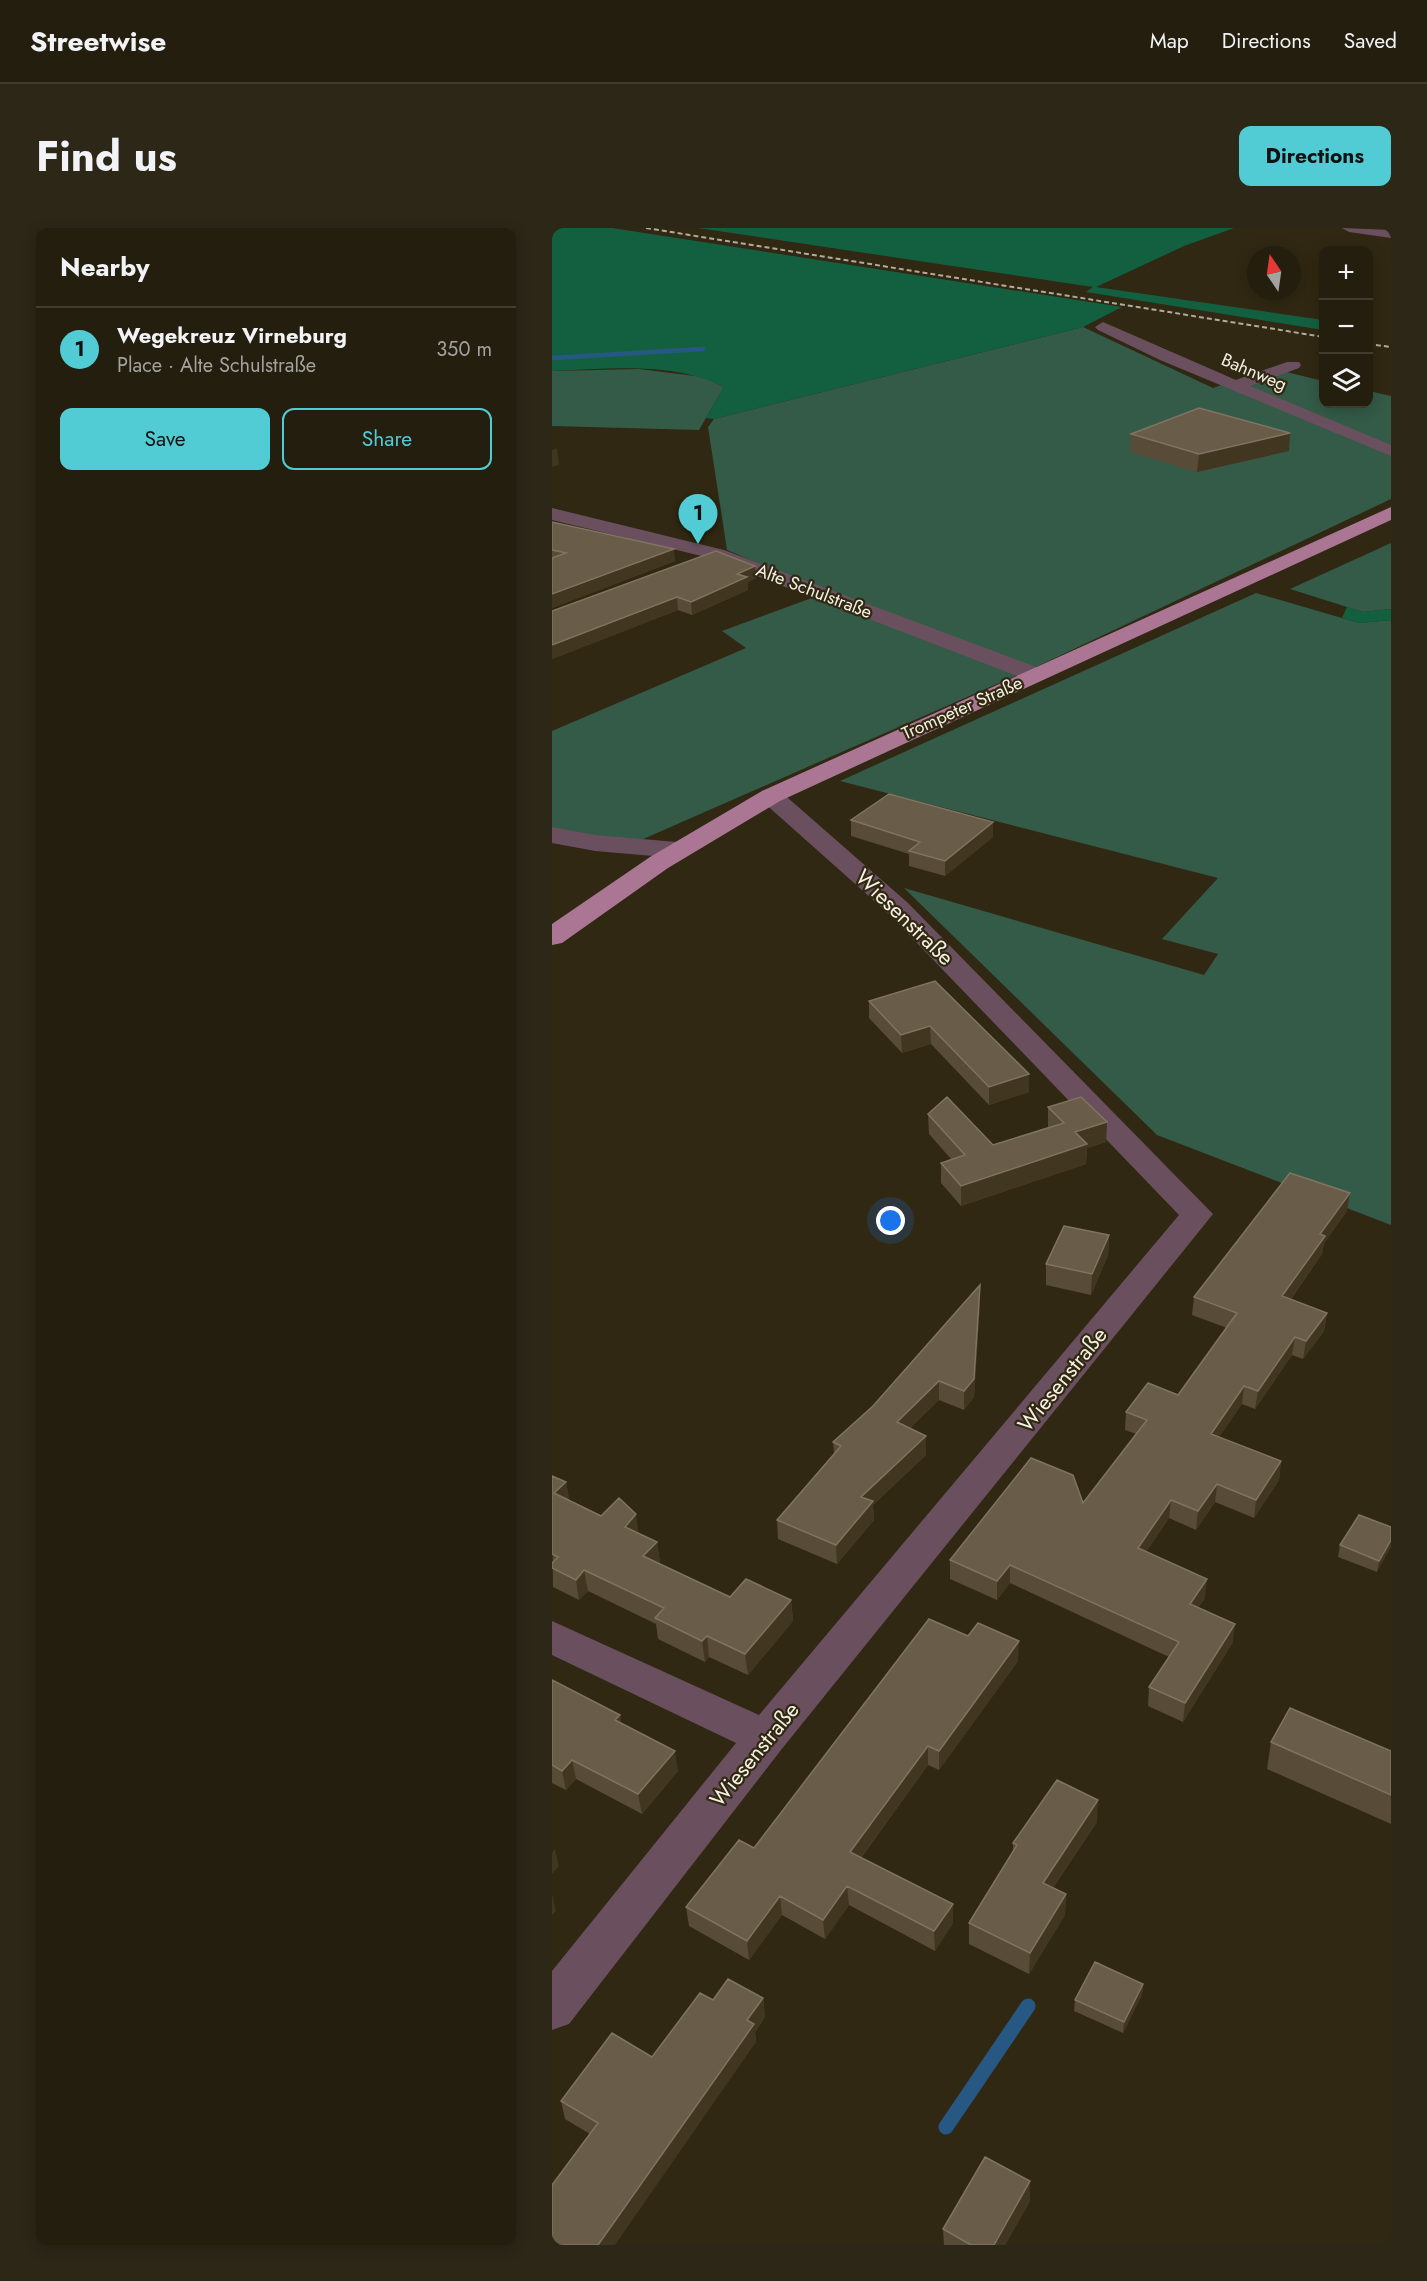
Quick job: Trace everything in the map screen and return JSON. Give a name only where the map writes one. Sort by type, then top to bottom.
[{"type":"main road","name":"Trompeter Straße","points":[[552,937],[624,884],[677,850],[771,796],[1391,513]]},
{"type":"street","points":[[1348,228],[1391,234]]},
{"type":"street","name":"Bahnweg","points":[[1103,327],[1391,451]]},
{"type":"street","points":[[1236,386],[1293,365]]},
{"type":"street","name":"Alte Schulstraße","points":[[552,514],[717,554],[1036,675]]},
{"type":"street","points":[[685,566],[717,554]]},
{"type":"street","name":"Wiesenstraße","points":[[552,2008],[766,1738],[1197,1214],[907,917],[771,796]]},
{"type":"street","points":[[552,836],[595,843],[677,850]]},
{"type":"street","points":[[552,1637],[766,1738]]},
{"type":"green space","points":[[552,228],[612,228],[1122,307],[1083,327],[714,419],[706,418],[724,387],[704,379],[683,373],[640,368],[552,371]]},
{"type":"green space","points":[[698,228],[1234,228],[1184,246],[1096,287],[1319,319],[1319,329],[1086,292],[1093,287]]},
{"type":"green space","points":[[1083,327],[1213,388],[1270,368],[1319,380],[1319,408],[1373,408],[1373,392],[1391,396],[1391,499],[1038,666],[625,847],[552,831],[552,731],[746,648],[722,631],[828,592],[727,550],[708,427],[714,419]]},
{"type":"green space","points":[[639,369],[703,377],[724,387],[699,430],[552,426],[552,371]]},
{"type":"green space","points":[[1391,543],[1391,609],[1363,612],[1290,589]]},
{"type":"green space","points":[[1256,593],[1359,623],[1391,620],[1391,1225],[1157,1135],[904,888],[1204,975],[1218,954],[1162,939],[1218,878],[840,781]]},
{"type":"green space","points":[[1347,607],[1363,612],[1391,609],[1391,620],[1359,623],[1342,618]]},
{"type":"building","points":[[1199,408],[1290,433],[1199,454],[1131,434]]},
{"type":"building","points":[[552,522],[674,549],[552,594],[552,558],[566,553],[552,550]]},
{"type":"building","points":[[716,551],[755,566],[737,574],[747,577],[691,602],[677,597],[552,645],[552,611]]},
{"type":"building","points":[[889,794],[993,822],[945,861],[909,851],[920,842],[851,820]]},
{"type":"building","points":[[935,981],[1029,1074],[989,1087],[930,1026],[901,1035],[869,1001]]},
{"type":"building","points":[[947,1097],[993,1145],[1064,1123],[1048,1107],[1081,1097],[1107,1122],[1075,1132],[1087,1144],[961,1186],[941,1163],[965,1155],[928,1114]]},
{"type":"building","points":[[1290,1173],[1350,1193],[1320,1234],[1325,1236],[1282,1296],[1327,1313],[1306,1341],[1295,1337],[1258,1391],[1244,1386],[1211,1434],[1281,1461],[1256,1500],[1217,1484],[1198,1511],[1171,1500],[1138,1548],[1207,1579],[1190,1604],[1235,1624],[1185,1703],[1149,1687],[1179,1642],[1010,1565],[997,1581],[950,1560],[1031,1458],[1073,1475],[1083,1503],[1147,1420],[1126,1412],[1148,1383],[1178,1395],[1237,1313],[1194,1297]]},
{"type":"building","points":[[1064,1226],[1109,1235],[1092,1274],[1046,1264]]},
{"type":"building","points":[[980,1285],[974,1379],[964,1391],[939,1381],[897,1422],[926,1436],[861,1497],[873,1501],[836,1545],[777,1520],[841,1446],[833,1442],[873,1406]]},
{"type":"building","points":[[552,1476],[566,1482],[554,1493],[601,1516],[619,1498],[636,1514],[625,1527],[657,1542],[643,1556],[730,1597],[746,1579],[791,1600],[745,1654],[707,1636],[702,1641],[655,1618],[664,1608],[584,1570],[576,1580],[552,1568],[552,1563],[558,1557],[552,1554]]},
{"type":"building","points":[[1359,1515],[1391,1527],[1391,1540],[1379,1561],[1340,1545]]},
{"type":"building","points":[[929,1619],[968,1636],[978,1623],[1019,1641],[939,1751],[928,1746],[850,1852],[953,1904],[934,1931],[847,1886],[823,1920],[780,1896],[747,1941],[686,1907],[739,1840],[754,1848]]},
{"type":"building","points":[[552,1680],[620,1715],[615,1720],[675,1751],[638,1794],[572,1760],[562,1771],[552,1765]]},
{"type":"building","points":[[1290,1708],[1391,1751],[1391,1795],[1271,1742]]},
{"type":"building","points":[[1057,1780],[1098,1800],[1043,1883],[1066,1894],[1030,1953],[969,1923],[1017,1845],[1013,1843]]},
{"type":"building","points":[[1095,1962],[1143,1984],[1124,2022],[1075,2000]]},
{"type":"building","points":[[728,1979],[763,1998],[747,2020],[754,2024],[598,2245],[552,2245],[552,2185],[598,2123],[561,2101],[612,2033],[652,2057],[700,1993],[713,2000]]},
{"type":"building","points":[[985,2157],[1030,2181],[994,2245],[971,2245],[943,2229]]},
{"type":"waterway","points":[[552,358],[703,349]]},
{"type":"waterway","points":[[946,2127],[1028,2006]]},
{"type":"railway","points":[[646,228],[1319,336]]},
{"type":"railway","points":[[1373,345],[1391,347]]},
{"type":"place","name":"Wegekreuz Virneburg","points":[[698,544]]}]
